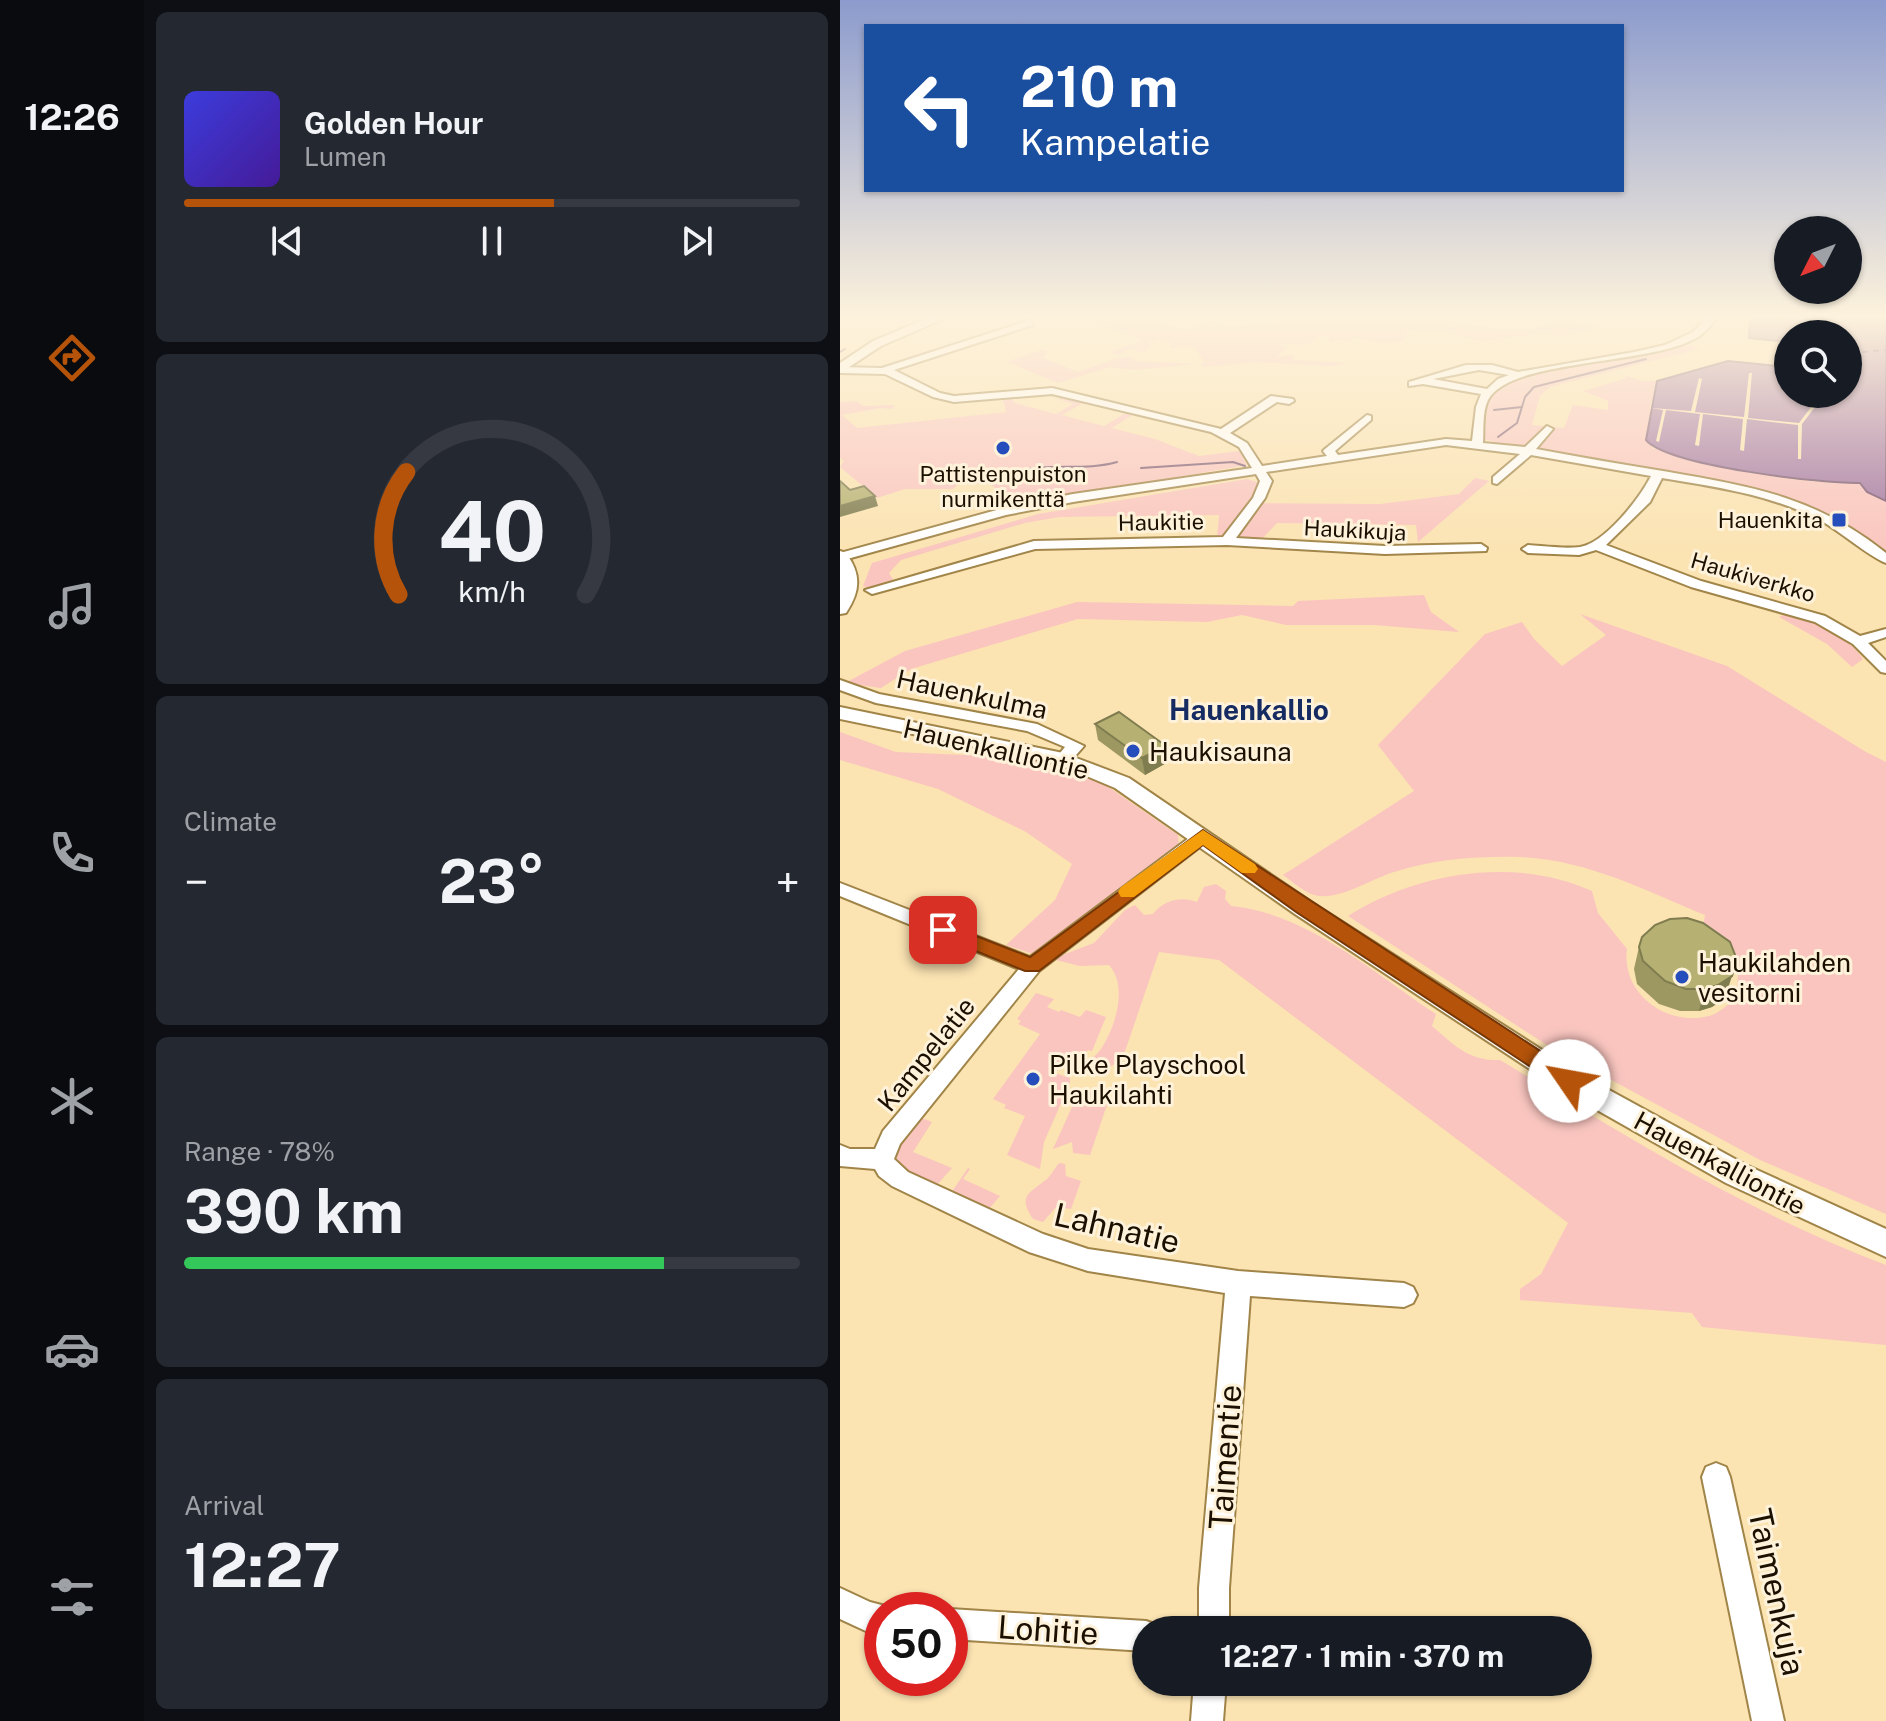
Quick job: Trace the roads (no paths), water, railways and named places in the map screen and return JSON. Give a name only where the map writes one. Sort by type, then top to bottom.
[{"type":"main road","points":[[840,557],[850,569],[851,579],[846,601],[840,609]]},
{"type":"main road","name":"Hauenkalliontie","points":[[840,713],[1063,759],[1122,783],[1203,836],[1303,908],[1569,1081],[1736,1174],[1886,1243]]},
{"type":"street","points":[[939,395],[948,399],[989,395]]},
{"type":"street","points":[[1070,395],[1223,433],[1243,445],[1261,469]]},
{"type":"street","points":[[1477,444],[1485,395]]},
{"type":"street","points":[[1223,433],[1275,398],[1289,401]]},
{"type":"street","points":[[1335,458],[1329,451],[1367,418]]},
{"type":"street","points":[[1497,480],[1547,429]]},
{"type":"street","points":[[840,557],[1004,512],[1446,442],[1527,451],[1741,487],[1791,502],[1837,524],[1886,559]]},
{"type":"street","name":"Haukitie","points":[[872,590],[1034,545],[1227,541],[1264,490],[1266,481],[1261,469]]},
{"type":"street","points":[[1597,546],[1641,505],[1658,473]]},
{"type":"street","name":"Haukikuja","points":[[1227,541],[1315,549],[1425,553],[1481,548]]},
{"type":"street","name":"Haukiverkko","points":[[1528,549],[1579,551],[1597,546],[1696,584],[1820,619],[1858,641],[1886,669]]},
{"type":"street","points":[[1870,547],[1876,559],[1886,566]]},
{"type":"street","points":[[1858,641],[1886,633]]},
{"type":"street","name":"Hauenkulma","points":[[840,685],[876,698],[1031,727],[1076,746],[1063,759]]},
{"type":"street","name":"Kampelatie","points":[[882,1159],[891,1138],[1032,966],[1203,836]]},
{"type":"street","points":[[840,889],[1032,966]]},
{"type":"street","points":[[840,1155],[847,1159],[882,1159]]},
{"type":"street","name":"Lahnatie","points":[[882,1159],[887,1169],[900,1179],[1038,1244],[1122,1267],[1238,1283],[1404,1295]]},
{"type":"street","name":"Taimentie","points":[[1214,1616],[1238,1283]]},
{"type":"street","name":"Taimenkuja","points":[[1716,1477],[1768,1721]]},
{"type":"street","points":[[840,1603],[864,1615]]},
{"type":"street","name":"Lohitie","points":[[968,1625],[1132,1635]]},
{"type":"street","points":[[1207,1721],[1209,1696]]},
{"type":"waterway","points":[[1522,407],[1527,395]]},
{"type":"waterway","points":[[1494,410],[1522,407]]},
{"type":"waterway","points":[[1498,437],[1517,423],[1522,407]]},
{"type":"waterway","points":[[1023,470],[1117,462]]},
{"type":"waterway","points":[[1141,468],[1233,462],[1245,466]]},
{"type":"waterway","points":[[955,479],[1012,476]]},
{"type":"place","name":"Pattistenpuiston nurmikenttä","points":[[1003,448]]},
{"type":"place","name":"Hauenkita","points":[[1839,520]]},
{"type":"place","name":"Haukisauna","points":[[1133,751]]},
{"type":"place","name":"Haukilahden vesitorni","points":[[1682,977]]},
{"type":"place","name":"Pilke Playschool Haukilahti","points":[[1033,1079]]},
{"type":"district","name":"Hauenkallio","points":[[1249,709]]}]
